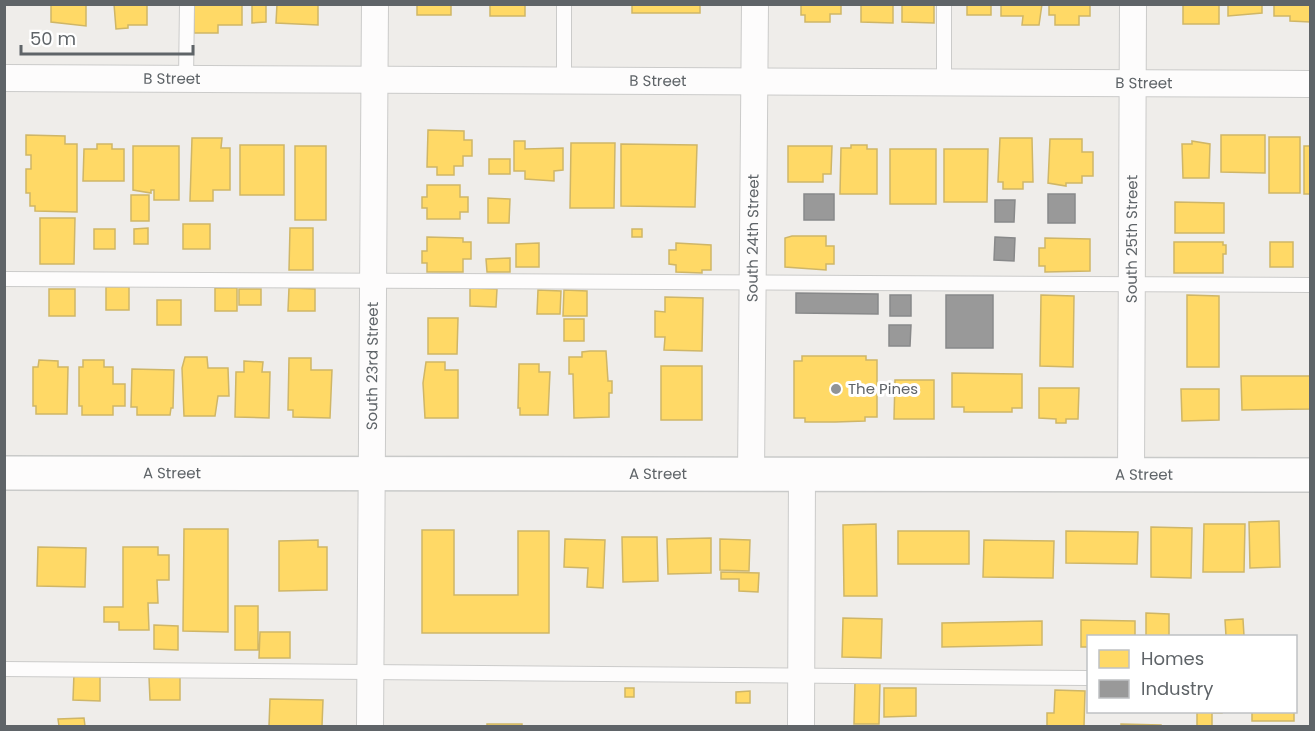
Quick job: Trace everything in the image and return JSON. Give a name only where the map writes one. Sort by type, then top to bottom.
[{"type":"main road","name":"A Street","points":[[4,473],[1311,476]]},
{"type":"street","name":"South 23rd Street","points":[[370,726],[375,4]]},
{"type":"street","name":"South 24th Street","points":[[751,474],[755,4]]},
{"type":"street","name":"South 25th Street","points":[[1131,475],[1133,4]]},
{"type":"street","name":"B Street","points":[[4,78],[1311,84]]},
{"type":"street","points":[[801,726],[802,474]]},
{"type":"lane","points":[[186,79],[187,4]]},
{"type":"lane","points":[[564,4],[564,81]]},
{"type":"lane","points":[[944,4],[944,82]]},
{"type":"lane","points":[[4,279],[1311,285]]},
{"type":"lane","points":[[4,669],[1087,678]]},
{"type":"building: Homes","points":[[51,4],[86,4],[86,26],[51,22]]},
{"type":"building: Homes","points":[[114,4],[147,4],[147,25],[128,25],[128,28],[116,29]]},
{"type":"building: Homes","points":[[194,4],[242,4],[242,25],[218,25],[218,33],[194,33]]},
{"type":"building: Homes","points":[[252,4],[266,4],[266,22],[252,23]]},
{"type":"building: Homes","points":[[277,4],[318,4],[318,25],[276,23]]},
{"type":"building: Homes","points":[[417,4],[473,4],[451,5],[451,15],[417,15]]},
{"type":"building: Homes","points":[[490,4],[525,4],[525,16],[490,16]]},
{"type":"building: Homes","points":[[632,4],[700,4],[700,13],[632,13]]},
{"type":"building: Homes","points":[[801,4],[841,4],[841,14],[830,14],[830,22],[805,22],[805,15],[801,15]]},
{"type":"building: Homes","points":[[861,4],[893,4],[893,23],[861,22]]},
{"type":"building: Homes","points":[[902,4],[934,4],[934,23],[902,22]]},
{"type":"building: Homes","points":[[967,4],[991,4],[991,15],[967,15]]},
{"type":"building: Homes","points":[[1001,4],[1042,4],[1039,25],[1022,25],[1023,16],[1001,16]]},
{"type":"building: Homes","points":[[1049,4],[1090,4],[1090,16],[1079,16],[1079,25],[1055,25],[1055,15],[1049,15]]},
{"type":"building: Homes","points":[[1183,4],[1219,4],[1219,24],[1183,24]]},
{"type":"building: Homes","points":[[1228,4],[1262,4],[1262,13],[1228,16]]},
{"type":"building: Homes","points":[[1274,4],[1310,4],[1310,22],[1290,21],[1290,16],[1274,16]]},
{"type":"building: Homes","points":[[428,130],[464,131],[464,140],[472,140],[472,156],[463,156],[463,166],[454,166],[454,175],[437,175],[437,167],[427,167]]},
{"type":"building: Homes","points":[[26,135],[65,136],[65,144],[77,144],[77,212],[35,211],[35,206],[30,206],[30,193],[26,193],[26,169],[31,169],[31,155],[26,155]]},
{"type":"building: Homes","points":[[1221,135],[1265,135],[1265,173],[1221,172]]},
{"type":"building: Homes","points":[[1269,137],[1300,137],[1300,193],[1269,193]]},
{"type":"building: Homes","points":[[192,138],[222,138],[221,148],[230,148],[230,190],[213,190],[213,201],[190,201]]},
{"type":"building: Homes","points":[[1000,138],[1032,138],[1033,182],[1023,182],[1023,189],[1003,189],[1003,182],[998,182]]},
{"type":"building: Homes","points":[[1050,139],[1082,139],[1082,152],[1093,152],[1093,176],[1082,176],[1082,183],[1066,183],[1066,186],[1048,183]]},
{"type":"building: Homes","points":[[514,141],[525,141],[525,149],[563,148],[563,170],[554,171],[554,181],[525,179],[525,171],[514,171]]},
{"type":"building: Homes","points":[[1192,141],[1210,144],[1209,178],[1183,178],[1182,144],[1192,144]]},
{"type":"building: Homes","points":[[571,143],[615,143],[614,208],[570,208]]},
{"type":"building: Homes","points":[[97,144],[112,144],[112,149],[124,149],[124,181],[83,181],[84,149],[97,149]]},
{"type":"building: Homes","points":[[621,144],[697,145],[695,207],[621,206]]},
{"type":"building: Homes","points":[[240,145],[284,145],[284,195],[240,195]]},
{"type":"building: Homes","points":[[851,145],[867,145],[867,149],[877,149],[877,194],[840,194],[841,148],[851,148]]},
{"type":"building: Homes","points":[[133,146],[179,146],[179,200],[154,200],[154,190],[151,190],[151,193],[133,190]]},
{"type":"building: Homes","points":[[295,146],[326,146],[326,220],[295,220]]},
{"type":"building: Homes","points":[[788,146],[832,146],[831,174],[823,174],[823,182],[788,182]]},
{"type":"building: Homes","points":[[1304,146],[1310,146],[1310,194],[1304,194]]},
{"type":"building: Homes","points":[[890,149],[936,149],[936,204],[890,204]]},
{"type":"building: Homes","points":[[944,149],[988,149],[987,202],[944,202]]},
{"type":"building: Homes","points":[[489,159],[510,159],[510,174],[489,174]]},
{"type":"building: Homes","points":[[427,185],[460,185],[460,197],[468,197],[468,212],[460,212],[460,219],[427,219],[427,208],[422,208],[422,197],[427,197]]},
{"type":"building: Homes","points":[[131,195],[149,195],[149,221],[131,221]]},
{"type":"building: Homes","points":[[488,198],[510,199],[509,223],[488,223]]},
{"type":"building: Homes","points":[[1175,202],[1224,203],[1224,233],[1175,233]]},
{"type":"building: Homes","points":[[40,218],[75,218],[74,264],[40,264]]},
{"type":"building: Homes","points":[[183,224],[210,224],[210,249],[183,249]]},
{"type":"building: Homes","points":[[148,228],[148,244],[134,244],[134,229]]},
{"type":"building: Homes","points":[[290,228],[313,228],[313,270],[289,270]]},
{"type":"building: Homes","points":[[94,229],[115,229],[115,249],[94,249]]},
{"type":"building: Homes","points":[[632,229],[642,229],[642,237],[632,237]]},
{"type":"building: Homes","points":[[826,236],[826,246],[834,246],[834,264],[826,264],[826,270],[785,267],[785,238]]},
{"type":"building: Homes","points":[[427,237],[463,238],[463,242],[471,242],[471,259],[463,259],[463,272],[427,272],[427,263],[422,263],[422,251],[427,251]]},
{"type":"building: Homes","points":[[1045,238],[1090,239],[1090,271],[1045,272],[1045,266],[1039,266],[1039,248],[1045,248]]},
{"type":"building: Homes","points":[[1174,242],[1223,242],[1223,245],[1226,245],[1226,254],[1223,254],[1223,273],[1174,273]]},
{"type":"building: Homes","points":[[1270,242],[1293,242],[1293,267],[1270,267]]},
{"type":"building: Homes","points":[[539,243],[539,267],[516,267],[516,244]]},
{"type":"building: Homes","points":[[676,243],[711,245],[711,270],[702,270],[702,273],[676,272],[676,265],[669,264],[669,250],[676,250]]},
{"type":"building: Homes","points":[[510,258],[510,272],[487,272],[486,259]]},
{"type":"building: Homes","points":[[106,287],[129,287],[129,310],[106,310]]},
{"type":"building: Homes","points":[[215,288],[237,288],[237,311],[215,311]]},
{"type":"building: Homes","points":[[289,288],[315,289],[315,311],[288,311]]},
{"type":"building: Homes","points":[[470,288],[497,289],[496,307],[470,306]]},
{"type":"building: Homes","points":[[49,289],[75,289],[75,316],[49,316]]},
{"type":"building: Homes","points":[[239,289],[261,289],[261,305],[239,305]]},
{"type":"building: Homes","points":[[538,290],[561,291],[560,314],[537,314]]},
{"type":"building: Homes","points":[[564,290],[587,291],[587,316],[563,316]]},
{"type":"building: Homes","points":[[1041,295],[1074,296],[1073,367],[1040,366]]},
{"type":"building: Homes","points":[[1187,295],[1219,296],[1219,367],[1187,367]]},
{"type":"building: Homes","points":[[665,297],[703,298],[702,351],[664,350],[665,337],[655,337],[655,311],[665,312]]},
{"type":"building: Homes","points":[[157,300],[181,300],[181,325],[157,325]]},
{"type":"building: Homes","points":[[428,318],[458,318],[457,354],[428,354]]},
{"type":"building: Homes","points":[[564,319],[584,319],[584,341],[564,341]]},
{"type":"building: Homes","points":[[606,351],[608,381],[612,381],[612,393],[609,393],[609,417],[574,418],[573,374],[569,374],[569,357],[582,357],[582,352]]},
{"type":"building: Homes","name":"The Pines","points":[[802,356],[866,356],[866,360],[877,360],[877,417],[865,417],[865,421],[835,422],[805,422],[805,418],[794,418],[794,361],[802,361]]},
{"type":"building: Homes","points":[[185,357],[207,357],[208,368],[228,368],[229,396],[218,396],[215,416],[184,416],[182,368]]},
{"type":"building: Homes","points":[[289,358],[311,358],[311,370],[332,370],[330,418],[293,417],[293,410],[288,410]]},
{"type":"building: Homes","points":[[39,360],[58,361],[58,367],[68,367],[67,414],[36,414],[36,406],[33,406],[33,367],[38,367]]},
{"type":"building: Homes","points":[[83,360],[104,360],[104,367],[113,367],[113,384],[125,384],[125,406],[113,406],[113,415],[82,415],[82,406],[79,406],[79,367],[83,367]]},
{"type":"building: Homes","points":[[244,361],[263,362],[262,372],[270,372],[269,418],[235,417],[236,372],[244,372]]},
{"type":"building: Homes","points":[[426,362],[445,362],[445,370],[458,370],[458,418],[425,418],[423,383]]},
{"type":"building: Homes","points":[[519,364],[539,364],[539,372],[550,372],[548,415],[520,415],[520,408],[518,408]]},
{"type":"building: Homes","points":[[661,366],[702,366],[702,420],[661,420]]},
{"type":"building: Homes","points":[[132,369],[174,370],[173,408],[171,408],[170,415],[137,415],[137,407],[131,407]]},
{"type":"building: Homes","points":[[952,373],[1022,374],[1022,408],[1012,408],[1012,412],[964,412],[964,407],[952,407]]},
{"type":"building: Homes","points":[[1241,376],[1310,376],[1310,409],[1242,410]]},
{"type":"building: Homes","points":[[895,380],[934,380],[934,419],[894,419]]},
{"type":"building: Homes","points":[[1039,388],[1079,388],[1078,419],[1066,419],[1066,423],[1056,423],[1056,419],[1039,418]]},
{"type":"building: Homes","points":[[1181,389],[1219,389],[1219,420],[1182,421]]},
{"type":"building: Homes","points":[[1279,521],[1280,567],[1250,568],[1249,522]]},
{"type":"building: Homes","points":[[876,524],[877,596],[844,596],[843,525]]},
{"type":"building: Homes","points":[[1204,524],[1245,524],[1244,572],[1203,572]]},
{"type":"building: Homes","points":[[1151,527],[1192,528],[1191,578],[1151,577]]},
{"type":"building: Homes","points":[[184,529],[228,529],[228,632],[183,631]]},
{"type":"building: Homes","points":[[422,530],[454,530],[454,595],[518,595],[518,531],[549,531],[549,633],[422,633]]},
{"type":"building: Homes","points":[[898,531],[969,531],[969,564],[898,564]]},
{"type":"building: Homes","points":[[1066,531],[1138,532],[1137,564],[1066,563]]},
{"type":"building: Homes","points":[[622,537],[657,537],[658,581],[623,582]]},
{"type":"building: Homes","points":[[711,538],[711,573],[668,574],[667,539]]},
{"type":"building: Homes","points":[[565,539],[605,540],[603,588],[587,587],[588,568],[564,567]]},
{"type":"building: Homes","points":[[720,539],[750,540],[749,571],[720,570]]},
{"type":"building: Homes","points":[[318,540],[318,547],[327,547],[327,590],[279,591],[279,541]]},
{"type":"building: Homes","points":[[984,540],[1054,541],[1053,578],[983,577]]},
{"type":"building: Homes","points":[[38,547],[86,548],[85,587],[37,586]]},
{"type":"building: Homes","points":[[123,547],[158,547],[158,555],[169,555],[169,580],[157,580],[158,603],[148,603],[149,630],[119,630],[119,622],[104,622],[104,607],[123,607]]},
{"type":"building: Homes","points":[[721,572],[759,573],[758,592],[739,591],[739,579],[721,579]]},
{"type":"building: Homes","points":[[235,606],[258,606],[258,650],[235,650]]},
{"type":"building: Homes","points":[[1146,613],[1169,614],[1169,635],[1146,635]]},
{"type":"building: Homes","points":[[843,618],[882,619],[881,658],[842,657]]},
{"type":"building: Homes","points":[[1243,619],[1244,635],[1226,635],[1225,620]]},
{"type":"building: Homes","points":[[1081,620],[1135,621],[1135,635],[1087,635],[1087,647],[1081,647]]},
{"type":"building: Homes","points":[[1042,621],[1042,645],[942,647],[942,623]]},
{"type":"building: Homes","points":[[154,625],[178,626],[178,650],[154,649]]},
{"type":"building: Homes","points":[[260,632],[290,632],[290,658],[259,658]]},
{"type":"building: Homes","points":[[74,673],[100,674],[100,701],[73,700]]},
{"type":"building: Homes","points":[[149,677],[180,677],[180,700],[150,700]]},
{"type":"building: Homes","points":[[855,681],[880,682],[879,724],[854,724]]},
{"type":"building: Homes","points":[[625,688],[634,688],[634,697],[625,697]]},
{"type":"building: Homes","points":[[884,688],[916,688],[916,716],[884,717]]},
{"type":"building: Homes","points":[[1055,690],[1085,691],[1084,726],[1047,726],[1047,713],[1054,713]]},
{"type":"building: Homes","points":[[750,691],[750,703],[736,703],[736,692]]},
{"type":"building: Homes","points":[[270,699],[323,700],[322,726],[269,726]]},
{"type":"building: Homes","points":[[1197,713],[1212,713],[1212,726],[1197,726]]},
{"type":"building: Homes","points":[[1252,713],[1294,713],[1294,721],[1252,721]]},
{"type":"building: Homes","points":[[84,718],[85,726],[59,726],[58,719]]},
{"type":"building: Homes","points":[[487,724],[522,724],[522,726],[487,726]]},
{"type":"building: Homes","points":[[1121,724],[1161,725],[1161,726],[1121,726]]},
{"type":"building: Industry","points":[[804,194],[834,194],[834,220],[804,220]]},
{"type":"building: Industry","points":[[1048,194],[1075,194],[1075,223],[1048,223]]},
{"type":"building: Industry","points":[[995,200],[1015,200],[1014,222],[995,222]]},
{"type":"building: Industry","points":[[995,237],[1015,238],[1014,261],[994,260]]},
{"type":"building: Industry","points":[[796,293],[878,294],[878,314],[796,313]]},
{"type":"building: Industry","points":[[890,295],[911,295],[911,316],[890,316]]},
{"type":"building: Industry","points":[[946,295],[993,295],[993,348],[946,348]]},
{"type":"building: Industry","points":[[889,325],[911,325],[910,346],[889,346]]},
{"type":"place","name":"The Pines","points":[[836,389]]}]
